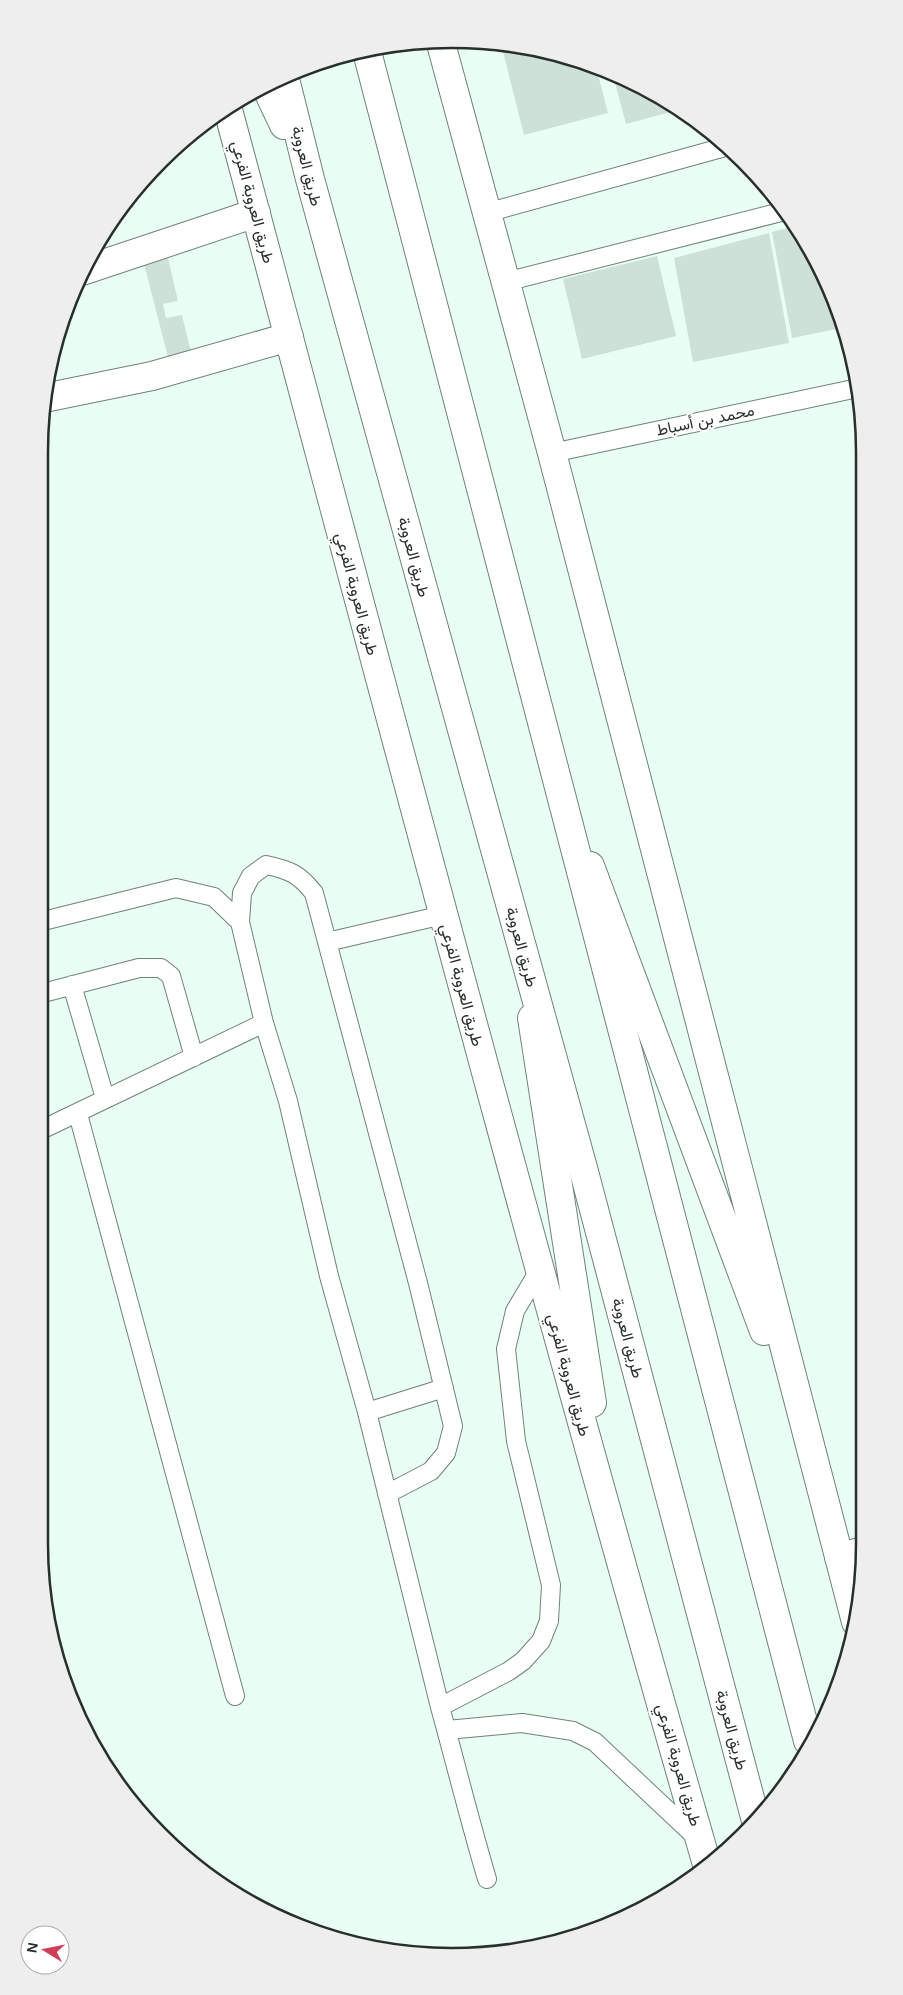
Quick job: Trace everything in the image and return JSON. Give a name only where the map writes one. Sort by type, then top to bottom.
[{"type":"street","points":[[442,48],[552,452],[816,1468]]},
{"type":"street","points":[[380,54],[396,162]]},
{"type":"street","points":[[368,56],[807,1736]]},
{"type":"street","name":"طريق العروبة","points":[[286,83],[310,179],[583,1168],[754,1812]]},
{"type":"street","points":[[268,92],[310,179]]},
{"type":"street","name":"طريق العروبة الفرعي","points":[[229,115],[443,915],[613,1535],[703,1851]]},
{"type":"street","points":[[92,267],[256,213]]},
{"type":"street","points":[[51,396],[152,376],[288,337]]},
{"type":"street","points":[[554,772],[816,1468],[851,1554],[853,1585]]},
{"type":"street","points":[[518,932],[613,1535]]},
{"type":"lane","points":[[486,213],[719,149]]},
{"type":"lane","points":[[505,282],[778,214]]},
{"type":"lane","name":"محمد بن أسباط","points":[[552,452],[851,390]]},
{"type":"lane","points":[[387,1494],[431,1471],[446,1453],[452,1426],[418,1283],[314,893],[302,878],[285,869],[266,866],[251,876],[242,893],[240,922],[264,1023],[288,1101],[329,1276],[367,1412],[387,1494],[446,1730],[464,1805],[487,1880]]},
{"type":"lane","points":[[48,920],[176,888],[214,897],[240,922]]},
{"type":"lane","points":[[327,942],[443,915]]},
{"type":"lane","points":[[48,992],[139,968],[161,968],[171,976],[194,1057]]},
{"type":"lane","points":[[72,985],[105,1098]]},
{"type":"lane","points":[[48,1127],[264,1023]]},
{"type":"lane","points":[[78,1114],[235,1696]]},
{"type":"lane","points":[[440,1707],[523,1662],[541,1641],[549,1621],[551,1585],[516,1441],[506,1349],[516,1311],[540,1269]]},
{"type":"lane","points":[[367,1412],[444,1388]]},
{"type":"lane","points":[[446,1730],[522,1723],[573,1731],[595,1742],[703,1851]]},
{"type":"building","points":[[503,51],[556,61],[598,75],[608,113],[524,135]]},
{"type":"building","points":[[615,82],[670,112],[626,124]]},
{"type":"building","points":[[787,228],[814,273],[836,329],[792,338],[772,232]]},
{"type":"building","points":[[769,233],[789,343],[693,362],[674,258]]},
{"type":"building","points":[[657,256],[676,336],[582,359],[563,279]]},
{"type":"building","points":[[168,258],[178,301],[163,304],[166,318],[182,315],[192,356],[169,361],[144,264]]}]
